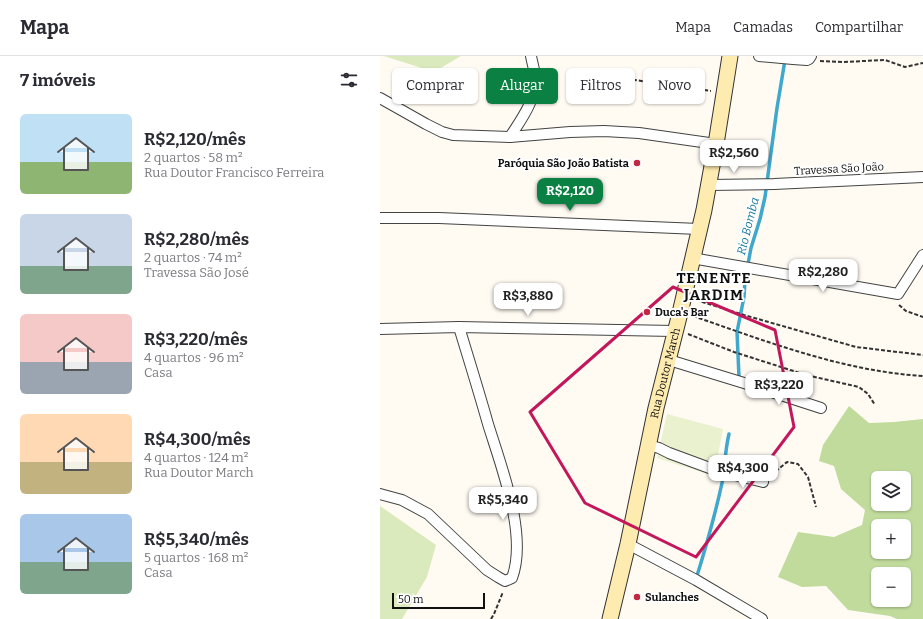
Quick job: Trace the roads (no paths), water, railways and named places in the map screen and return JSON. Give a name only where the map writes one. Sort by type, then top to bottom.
[{"type":"main road","name":"Rua Doutor March","points":[[610,619],[628,544],[648,445],[709,185],[730,56]]},
{"type":"street","points":[[510,137],[527,110],[533,96],[535,75],[531,56]]},
{"type":"street","points":[[759,56],[793,59],[809,58]]},
{"type":"street","points":[[380,98],[426,124],[442,132],[453,135],[510,137],[604,131],[639,133],[716,144]]},
{"type":"street","name":"Travessa São João","points":[[709,185],[774,184],[923,177]]},
{"type":"street","points":[[380,218],[439,218],[699,229]]},
{"type":"street","points":[[692,258],[898,294],[923,255]]},
{"type":"street","points":[[380,329],[459,328],[675,331]]},
{"type":"street","points":[[380,494],[402,500],[428,514],[487,570],[505,581],[512,578],[516,568],[517,538],[513,510],[505,477],[459,328]]},
{"type":"street","points":[[669,360],[821,408]]},
{"type":"street","points":[[648,445],[715,470],[763,482]]},
{"type":"street","points":[[628,544],[696,580],[762,619]]},
{"type":"waterway","name":"Rio Bomba","points":[[739,377],[737,332],[751,248],[765,197],[785,60]]},
{"type":"waterway","name":"Rio Bomba","points":[[696,579],[719,495],[729,434]]},
{"type":"place","name":"Paróquia São João Batista","points":[[637,163]]},
{"type":"place","name":"Duca's Bar","points":[[647,312]]},
{"type":"place","name":"Sulanches","points":[[637,597]]},
{"type":"district","name":"TENENTE JARDIM","points":[[714,286]]}]
